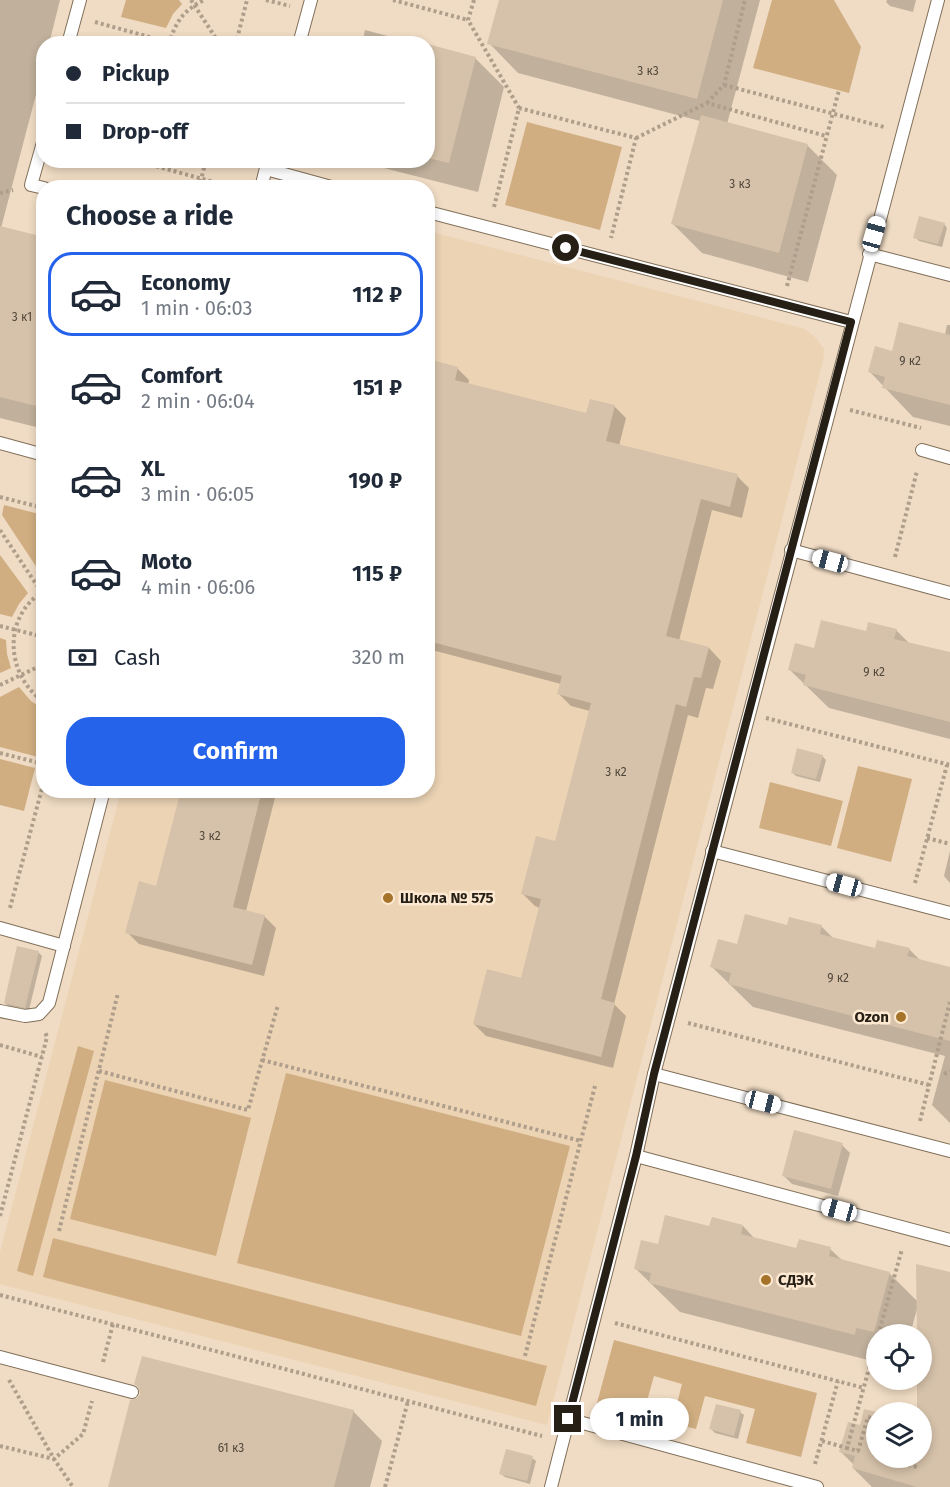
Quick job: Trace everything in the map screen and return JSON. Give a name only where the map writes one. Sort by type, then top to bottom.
[{"type":"lane","points":[[70,36],[80,0]]},
{"type":"lane","points":[[301,36],[311,0]]},
{"type":"lane","points":[[551,1487],[712,851],[938,0]]},
{"type":"lane","points":[[36,167],[31,185],[36,186]]},
{"type":"lane","points":[[276,168],[311,180]]},
{"type":"lane","points":[[435,214],[851,322]]},
{"type":"lane","points":[[869,254],[950,275]]},
{"type":"lane","points":[[0,443],[36,453]]},
{"type":"lane","points":[[922,450],[950,458]]},
{"type":"lane","points":[[791,550],[950,593]]},
{"type":"lane","points":[[0,1011],[25,1016],[39,1014],[49,1003],[102,798]]},
{"type":"lane","points":[[712,851],[950,913]]},
{"type":"lane","points":[[2,929],[64,946]]},
{"type":"lane","points":[[654,1074],[950,1151]]},
{"type":"lane","points":[[636,1156],[950,1240]]},
{"type":"lane","points":[[0,1357],[132,1392]]},
{"type":"lane","points":[[568,1419],[813,1486]]},
{"type":"path","points":[[191,0],[214,36]]},
{"type":"path","points":[[171,36],[183,14],[204,0]]},
{"type":"path","points":[[238,36],[247,0]]},
{"type":"path","points":[[393,0],[468,20],[519,108],[488,228]]},
{"type":"path","points":[[468,20],[474,0]]},
{"type":"path","points":[[519,108],[636,138],[706,103],[724,85],[745,0]]},
{"type":"path","points":[[75,17],[144,36]]},
{"type":"path","points":[[724,85],[902,132]]},
{"type":"path","points":[[782,304],[839,90]]},
{"type":"path","points":[[706,103],[826,136]]},
{"type":"path","points":[[605,258],[636,138]]},
{"type":"path","points":[[164,168],[209,180]]},
{"type":"path","points":[[202,178],[204,168]]},
{"type":"path","points":[[829,404],[928,429],[890,577]]},
{"type":"path","points":[[0,496],[36,506]]},
{"type":"path","points":[[0,530],[36,583]]},
{"type":"path","points":[[36,597],[30,600],[22,614],[15,630],[13,644],[14,659],[20,675],[36,695]]},
{"type":"path","points":[[0,626],[36,635]]},
{"type":"path","points":[[0,685],[36,668]]},
{"type":"path","points":[[748,714],[948,765],[910,903]]},
{"type":"path","points":[[0,753],[36,762]]},
{"type":"path","points":[[2,929],[39,798]]},
{"type":"path","points":[[927,838],[950,844]]},
{"type":"path","points":[[59,1231],[118,993]]},
{"type":"path","points":[[914,1142],[950,1002]]},
{"type":"path","points":[[99,1071],[248,1110],[278,1005]]},
{"type":"path","points":[[0,1216],[47,1037],[39,1014]]},
{"type":"path","points":[[669,1018],[929,1085]]},
{"type":"path","points":[[0,1045],[42,1057]]},
{"type":"path","points":[[262,1060],[581,1141]]},
{"type":"path","points":[[944,1074],[950,1071]]},
{"type":"path","points":[[525,1356],[595,1086]]},
{"type":"path","points":[[881,1324],[907,1229]]},
{"type":"path","points":[[0,1295],[563,1441]]},
{"type":"path","points":[[594,1317],[864,1388]]},
{"type":"path","points":[[54,1460],[83,1434],[113,1324]]},
{"type":"path","points":[[5,1374],[54,1460],[73,1487]]},
{"type":"path","points":[[847,1448],[866,1380]]},
{"type":"path","points":[[813,1486],[838,1381]]},
{"type":"path","points":[[385,1487],[408,1401]]},
{"type":"path","points":[[822,1441],[858,1451],[866,1424]]},
{"type":"path","points":[[0,1446],[54,1460]]},
{"type":"shaded area","points":[[126,0],[179,0],[182,4],[173,14],[166,28],[121,17]]},
{"type":"shaded area","points":[[772,0],[834,0],[861,47],[849,93],[753,68]]},
{"type":"shaded area","points":[[527,122],[622,147],[600,230],[505,205]]},
{"type":"shaded area","name":"Школа № 575","points":[[435,233],[805,329],[816,338],[824,349],[823,361],[547,1425],[0,1284],[0,1252],[119,798],[435,798]]},
{"type":"shaded area","points":[[4,505],[36,513],[36,566],[2,515]]},
{"type":"shaded area","points":[[0,555],[28,593],[12,617],[0,614]]},
{"type":"shaded area","points":[[0,638],[6,640],[11,668],[0,673]]},
{"type":"shaded area","points":[[19,687],[36,704],[36,756],[0,747],[0,697]]},
{"type":"shaded area","points":[[0,759],[35,768],[24,811],[0,805]]},
{"type":"shaded area","points":[[858,766],[912,779],[891,862],[837,848]]},
{"type":"shaded area","points":[[770,782],[843,801],[831,846],[759,828]]},
{"type":"shaded area","points":[[78,1046],[94,1051],[33,1276],[17,1271]]},
{"type":"shaded area","points":[[286,1073],[570,1146],[521,1336],[237,1263]]},
{"type":"shaded area","points":[[105,1080],[251,1118],[216,1256],[70,1219]]},
{"type":"shaded area","points":[[53,1238],[547,1366],[536,1406],[43,1277]]},
{"type":"shaded area","points":[[614,1340],[817,1393],[801,1457],[746,1443],[755,1409],[705,1396],[696,1429],[672,1423],[682,1384],[654,1376],[643,1415],[597,1403]]},
{"type":"building","points":[[499,0],[723,0],[697,99],[487,44]]},
{"type":"building","points":[[435,46],[476,57],[449,163],[435,160]]},
{"type":"building","points":[[701,115],[808,144],[779,253],[671,224]]},
{"type":"building","points":[[919,216],[945,223],[938,244],[913,238]]},
{"type":"building","points":[[0,226],[36,235],[36,406],[0,397]]},
{"type":"building","points":[[899,322],[950,335],[950,405],[882,388],[885,377],[868,372],[875,346],[892,351]]},
{"type":"building","points":[[435,361],[458,367],[455,380],[586,413],[590,399],[615,405],[606,441],[738,474],[730,507],[701,499],[666,636],[709,647],[701,678],[694,677],[686,707],[676,704],[601,999],[615,1003],[601,1057],[473,1024],[487,969],[521,978],[541,899],[521,894],[536,836],[555,841],[591,703],[557,694],[562,676],[435,643]]},
{"type":"building","points":[[821,620],[866,631],[868,622],[897,629],[894,639],[950,652],[950,722],[803,685],[806,675],[788,670],[795,643],[814,648]]},
{"type":"building","points":[[797,748],[823,755],[816,779],[791,773]]},
{"type":"building","points":[[179,798],[260,798],[233,907],[265,915],[252,965],[125,933],[139,881],[156,886]]},
{"type":"building","points":[[745,914],[787,925],[789,917],[822,925],[820,934],[875,948],[877,940],[910,948],[907,956],[950,967],[950,1041],[728,984],[731,973],[710,967],[718,939],[737,944]]},
{"type":"building","points":[[17,946],[39,951],[25,1008],[4,1003]]},
{"type":"building","points":[[794,1130],[843,1143],[831,1189],[782,1176]]},
{"type":"building","points":[[665,1215],[709,1226],[712,1217],[743,1225],[741,1234],[796,1248],[799,1239],[831,1247],[829,1256],[890,1272],[876,1324],[866,1324],[866,1330],[856,1328],[855,1335],[649,1283],[651,1273],[634,1269],[641,1240],[658,1244]]},
{"type":"building","points":[[916,1264],[950,1272],[950,1487],[917,1487],[852,1468],[855,1456],[839,1452],[848,1422],[860,1425],[864,1409],[866,1409],[866,1468],[932,1468],[932,1402],[917,1402],[917,1390],[932,1390],[932,1324],[917,1324]]},
{"type":"building","points":[[142,1356],[354,1410],[334,1487],[108,1487],[130,1400],[137,1398],[140,1394],[138,1387],[134,1384]]},
{"type":"building","points":[[716,1404],[741,1410],[734,1436],[709,1429]]},
{"type":"building","points":[[506,1449],[533,1456],[527,1481],[499,1474]]},
{"type":"place","name":"Школа № 575","points":[[388,898]]},
{"type":"place","name":"Ozon","points":[[901,1017]]},
{"type":"place","name":"СДЭК","points":[[766,1280]]},
{"type":"route","points":[[566,248],[851,322],[654,1074],[636,1156],[568,1419]]}]
